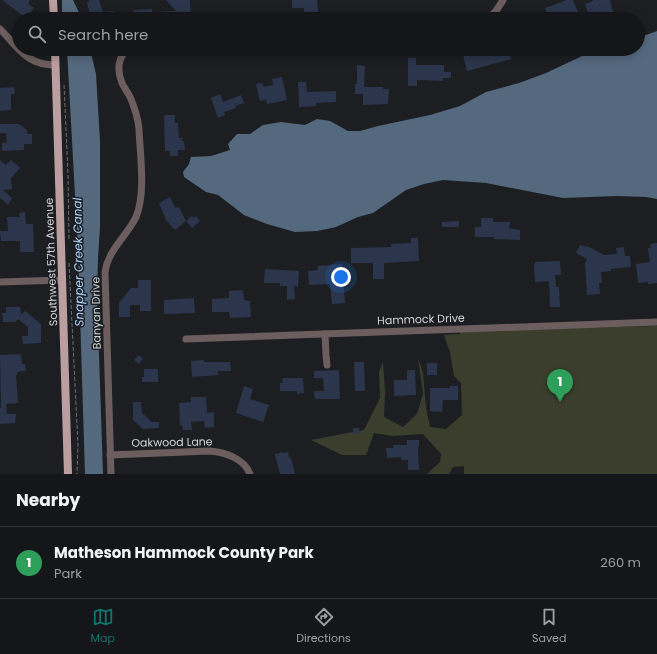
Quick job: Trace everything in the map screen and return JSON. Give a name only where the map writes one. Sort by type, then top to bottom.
[{"type":"main road","points":[[53,0],[54,12]]},
{"type":"main road","name":"Southwest 57th Avenue","points":[[55,56],[68,474]]},
{"type":"street","points":[[495,12],[503,0]]},
{"type":"street","points":[[0,29],[12,41]]},
{"type":"street","points":[[26,56],[41,65],[55,65]]},
{"type":"street","name":"Banyan Drive","points":[[111,474],[105,272],[112,253],[136,217],[142,188],[138,120],[130,98],[121,81],[119,68],[122,56]]},
{"type":"street","points":[[0,282],[62,280]]},
{"type":"street","name":"Hammock Drive","points":[[186,339],[657,322]]},
{"type":"street","points":[[325,334],[327,365]]},
{"type":"street","name":"Oakwood Lane","points":[[110,454],[221,452],[228,454],[239,461],[246,467],[250,474]]},
{"type":"path","points":[[64,83],[68,174],[69,246]]},
{"type":"path","points":[[69,259],[78,445],[77,474]]},
{"type":"green space","points":[[657,326],[657,474],[464,474],[464,466],[453,467],[449,474],[427,474],[440,462],[441,454],[423,434],[393,436],[374,433],[366,455],[342,455],[311,440],[364,430],[380,398],[379,372],[383,362],[385,392],[384,417],[403,427],[417,414],[423,394],[418,358],[423,373],[426,408],[430,427],[446,429],[462,415],[461,383],[454,376],[450,352],[444,335],[460,334],[460,331]]},
{"type":"water","points":[[44,0],[73,0],[79,12],[56,12]]},
{"type":"water","points":[[657,31],[657,199],[617,196],[563,198],[486,183],[443,180],[406,190],[373,213],[358,217],[336,227],[317,231],[295,232],[267,224],[244,215],[218,195],[206,192],[184,177],[183,172],[189,164],[191,157],[211,156],[230,150],[228,144],[237,134],[250,134],[263,125],[281,122],[305,125],[317,119],[330,121],[348,131],[360,131],[430,115],[460,106],[486,92],[519,83],[546,73],[582,56],[645,56],[645,35]]},
{"type":"water","points":[[67,56],[92,56],[96,74],[100,141],[100,227],[97,295],[103,474],[85,474],[78,250]]},
{"type":"pier","points":[[43,0],[62,0],[62,12],[53,12],[43,2]]},
{"type":"building","points":[[2,0],[30,0],[28,4],[34,8],[31,12],[18,12]]},
{"type":"building","points":[[89,0],[99,0],[103,12],[89,12],[87,2],[89,2]]},
{"type":"building","points":[[166,0],[190,0],[191,12],[152,12],[176,11]]},
{"type":"building","points":[[292,0],[317,0],[318,12],[304,12],[304,8],[292,8]]},
{"type":"building","points":[[567,0],[573,0],[578,12],[546,12],[545,8]]},
{"type":"building","points":[[610,0],[613,12],[588,12],[585,4],[593,1]]},
{"type":"building","points":[[152,9],[152,12],[134,12],[133,10]]},
{"type":"building","points":[[463,56],[510,56],[511,59],[467,71]]},
{"type":"building","points":[[408,58],[416,58],[416,65],[444,65],[444,72],[451,72],[451,78],[443,78],[443,81],[417,80],[417,86],[408,86]]},
{"type":"building","points":[[357,65],[365,66],[364,87],[383,87],[383,89],[389,89],[388,104],[363,105],[363,94],[355,94],[355,84],[357,84]]},
{"type":"building","points":[[282,77],[287,100],[267,104],[266,100],[260,101],[256,84],[263,83],[263,87],[273,85],[272,79]]},
{"type":"building","points":[[298,82],[306,82],[307,92],[336,91],[336,102],[316,103],[316,106],[299,107]]},
{"type":"building","points":[[14,87],[15,94],[11,94],[11,110],[0,111],[0,88]]},
{"type":"building","points":[[220,94],[223,102],[241,95],[244,103],[235,106],[236,108],[224,112],[225,115],[218,118],[211,98]]},
{"type":"building","points":[[164,115],[175,115],[175,123],[178,123],[179,138],[182,138],[182,141],[184,141],[185,150],[178,150],[178,156],[170,156],[170,151],[165,151]]},
{"type":"building","points":[[0,124],[19,124],[27,130],[27,134],[32,134],[32,144],[24,144],[24,150],[2,151],[2,143],[7,143],[6,133],[0,133]]},
{"type":"building","points":[[0,160],[6,165],[11,160],[20,168],[11,178],[12,189],[3,190],[12,198],[8,205],[0,198]]},
{"type":"building","points":[[170,197],[175,208],[179,207],[186,221],[175,230],[166,220],[159,203]]},
{"type":"building","points":[[25,212],[26,224],[33,224],[34,252],[20,252],[20,241],[1,241],[0,231],[8,231],[7,217],[20,217],[19,213]]},
{"type":"building","points":[[192,216],[194,218],[196,216],[200,221],[192,228],[186,221]]},
{"type":"building","points":[[481,218],[493,218],[493,222],[510,222],[509,228],[520,230],[520,240],[494,239],[494,237],[475,237],[475,227],[481,227]]},
{"type":"building","points":[[459,221],[459,227],[442,227],[442,222]]},
{"type":"building","points":[[411,238],[418,238],[419,261],[384,263],[384,279],[373,279],[373,263],[351,263],[351,248],[391,247],[391,244],[411,243]]},
{"type":"building","points":[[657,243],[657,283],[638,283],[636,264],[650,262],[648,248],[651,248],[650,244]]},
{"type":"building","points":[[580,245],[589,247],[604,255],[617,254],[616,248],[624,247],[625,256],[630,256],[631,267],[611,269],[611,271],[601,272],[602,283],[599,283],[600,294],[587,295],[585,263],[587,259],[576,253]]},
{"type":"building","points":[[560,261],[561,275],[555,275],[556,287],[559,287],[560,307],[550,307],[549,281],[535,282],[534,266],[535,262]]},
{"type":"building","points":[[342,264],[345,303],[332,304],[330,284],[309,285],[308,271],[318,270],[317,266]]},
{"type":"building","points":[[265,269],[299,271],[298,287],[294,286],[295,299],[287,300],[287,286],[280,286],[280,283],[264,283]]},
{"type":"building","points":[[138,280],[151,280],[151,311],[140,311],[140,305],[130,305],[130,317],[119,317],[119,303],[131,288],[138,288]]},
{"type":"building","points":[[243,290],[244,300],[250,301],[251,317],[230,318],[229,312],[212,312],[212,299],[229,298],[229,291]]},
{"type":"building","points":[[194,298],[195,313],[164,314],[164,300]]},
{"type":"building","points":[[6,307],[20,307],[21,315],[25,311],[41,324],[41,343],[23,344],[22,336],[28,336],[28,327],[18,319],[15,322],[3,322],[2,313],[6,313]]},
{"type":"building","points":[[21,354],[22,364],[25,364],[26,371],[17,372],[16,375],[18,403],[6,404],[7,414],[16,414],[15,423],[0,424],[0,355]]},
{"type":"building","points":[[139,355],[143,359],[139,364],[134,360]]},
{"type":"building","points":[[204,360],[204,362],[230,362],[231,371],[218,371],[218,375],[192,377],[191,361]]},
{"type":"building","points":[[354,362],[364,362],[365,391],[355,391]]},
{"type":"building","points":[[427,363],[437,363],[437,375],[427,375]]},
{"type":"building","points":[[144,369],[158,369],[158,382],[142,382],[142,377],[144,377]]},
{"type":"building","points":[[339,370],[340,399],[315,399],[314,391],[324,391],[323,378],[314,378],[314,371]]},
{"type":"building","points":[[407,370],[415,370],[416,395],[394,396],[394,380],[407,380]]},
{"type":"building","points":[[282,378],[303,378],[304,393],[297,394],[297,391],[280,391],[280,383],[283,383]]},
{"type":"building","points":[[244,386],[253,389],[250,399],[269,405],[263,422],[236,413]]},
{"type":"building","points":[[450,386],[458,386],[458,400],[443,400],[442,412],[430,411],[430,388],[450,388]]},
{"type":"building","points":[[191,397],[206,397],[207,413],[214,412],[214,427],[205,428],[204,421],[191,422],[192,430],[183,430],[182,425],[180,426],[179,403],[191,402]]},
{"type":"building","points":[[133,402],[141,402],[142,413],[152,422],[159,422],[159,428],[143,429],[133,420]]},
{"type":"building","points":[[353,428],[359,428],[359,434],[353,434]]},
{"type":"building","points":[[407,440],[419,440],[419,470],[408,470],[408,460],[401,460],[401,457],[387,458],[386,448],[393,448],[393,445],[407,445]]},
{"type":"building","points":[[288,452],[295,474],[280,474],[275,454]]},
{"type":"place","name":"Matheson Hammock County Park","points":[[560,402]]},
{"type":"water label","name":"Snapper Creek Canal","points":[[78,262]]}]
